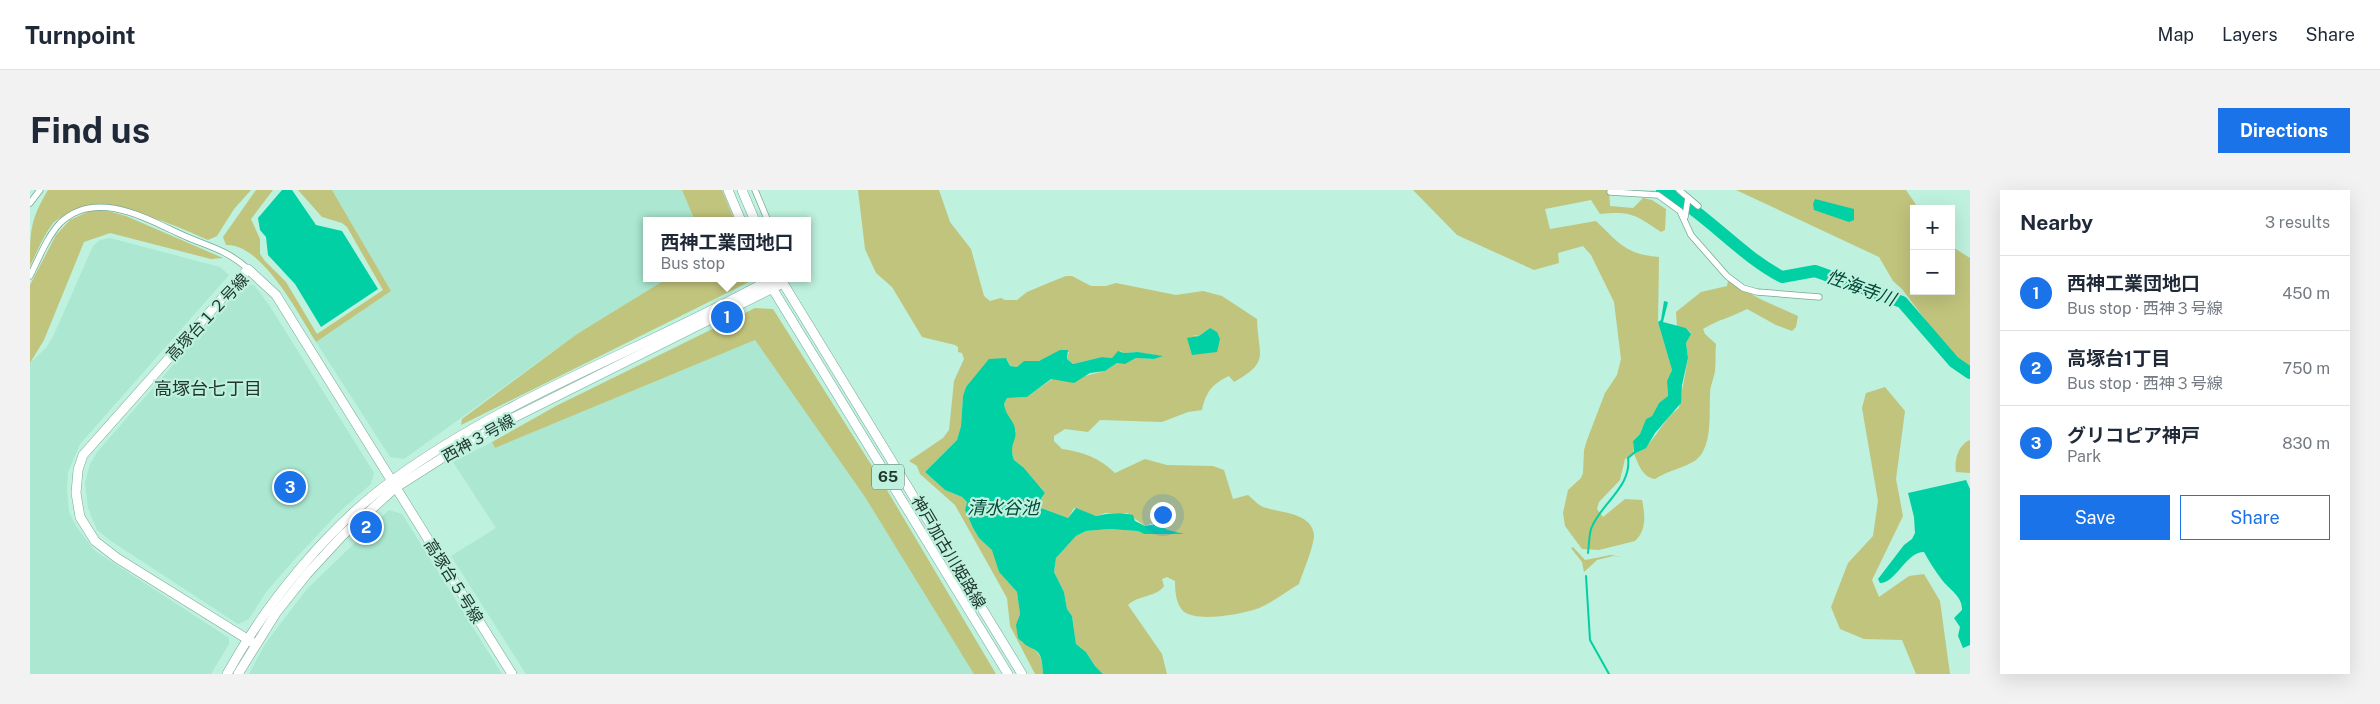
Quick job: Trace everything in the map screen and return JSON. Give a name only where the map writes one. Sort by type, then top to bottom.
[{"type":"street","points":[[30,203],[40,190]]},
{"type":"street","points":[[728,190],[739,217]]},
{"type":"street","points":[[742,190],[753,217]]},
{"type":"street","points":[[755,190],[766,217]]},
{"type":"street","points":[[1679,190],[1698,206]]},
{"type":"street","points":[[1610,192],[1658,195],[1680,211],[1691,235],[1727,276],[1743,288],[1757,292],[1819,297]]},
{"type":"street","points":[[1684,217],[1688,198]]},
{"type":"street","points":[[30,276],[61,221],[76,211],[94,204],[111,204],[126,208],[190,238],[229,253],[248,269]]},
{"type":"street","name":"高塚台１２号線","points":[[255,644],[117,558],[95,541],[80,517],[76,493],[78,470],[83,455],[248,269],[276,295],[394,485]]},
{"type":"street","name":"西神３号線","points":[[227,674],[247,639],[300,569],[351,516],[394,485],[445,444],[502,413],[769,282]]},
{"type":"street","name":"神戸加古川姫路線","points":[[769,282],[1008,674]]},
{"type":"street","name":"神戸加古川姫路線","points":[[782,282],[1022,674]]},
{"type":"street","name":"西神３号線","points":[[238,674],[276,612],[307,574],[342,536],[394,485]]},
{"type":"street","name":"高塚台５号線","points":[[394,485],[512,674]]},
{"type":"shaded area","points":[[48,190],[251,190],[234,209],[217,236],[208,240],[171,224],[130,212],[109,208],[89,208],[71,213],[54,222],[50,227],[30,266],[32,226]]},
{"type":"shaded area","points":[[256,190],[273,190],[251,219],[260,239],[260,254],[286,282],[317,334],[383,290],[347,227],[342,223],[322,217],[298,190],[332,190],[391,291],[316,342],[290,299],[266,268],[240,247],[226,245],[223,237]]},
{"type":"shaded area","points":[[332,190],[682,190],[693,217],[643,217],[643,282],[662,282],[577,334],[404,459],[390,457],[316,342],[391,291]]},
{"type":"shaded area","points":[[682,190],[722,190],[733,217],[693,217]]},
{"type":"shaded area","points":[[858,190],[939,190],[950,222],[971,249],[984,296],[990,301],[1001,298],[1017,300],[1027,292],[1066,276],[1072,276],[1091,286],[1106,286],[1116,283],[1176,295],[1203,291],[1222,296],[1257,319],[1260,350],[1258,363],[1246,375],[1234,382],[1229,376],[1218,382],[1208,393],[1202,410],[1188,412],[1162,422],[1100,420],[1088,432],[1065,429],[1054,436],[1054,441],[1062,449],[1084,454],[1097,460],[1115,473],[1145,459],[1167,465],[1213,466],[1224,470],[1233,499],[1248,495],[1261,506],[1294,515],[1312,527],[1314,535],[1312,546],[1299,584],[1259,608],[1232,615],[1209,617],[1190,615],[1183,611],[1177,601],[1175,581],[1167,577],[1162,579],[1164,586],[1161,590],[1137,599],[1128,605],[1162,654],[1167,674],[1103,674],[1086,652],[1076,644],[1072,616],[1067,609],[1064,592],[1054,572],[1056,558],[1076,536],[1086,531],[1109,529],[1138,531],[1144,534],[1180,533],[1172,532],[1153,523],[1145,526],[1127,513],[1105,513],[1096,516],[1074,508],[1068,518],[1041,508],[1040,500],[1045,493],[1021,465],[1014,460],[1011,448],[1016,431],[1006,416],[1004,404],[1007,398],[1027,397],[1052,379],[1085,376],[1105,371],[1117,363],[1129,362],[1136,358],[1154,359],[1161,356],[1138,352],[1124,353],[1120,351],[1112,358],[1102,357],[1073,364],[1067,359],[1069,352],[1064,352],[1036,362],[1026,362],[1017,367],[1010,366],[1007,359],[987,364],[966,387],[963,396],[961,426],[957,440],[925,472],[945,490],[962,497],[967,502],[965,510],[973,528],[979,538],[993,550],[999,572],[1017,592],[1021,642],[1032,647],[1042,662],[1043,674],[1035,674],[1010,626],[1007,598],[955,505],[920,474],[917,466],[909,461],[943,438],[949,430],[954,381],[964,359],[962,353],[958,352],[958,347],[955,345],[922,337],[892,287],[876,273],[865,249]],"holes":[[[1210,328],[1219,341],[1217,347],[1193,335],[1199,336]]]},
{"type":"shaded area","points":[[1413,190],[1609,190],[1610,206],[1633,208],[1643,198],[1652,200],[1666,209],[1665,230],[1661,232],[1639,218],[1627,214],[1600,214],[1591,200],[1545,209],[1550,229],[1596,221],[1617,241],[1630,250],[1659,257],[1658,322],[1672,370],[1667,381],[1668,397],[1659,403],[1652,416],[1646,419],[1640,434],[1633,441],[1633,454],[1625,459],[1620,480],[1599,502],[1597,509],[1603,517],[1625,499],[1642,500],[1643,527],[1642,532],[1635,541],[1599,550],[1582,549],[1565,526],[1563,513],[1568,490],[1581,478],[1583,473],[1584,450],[1587,440],[1605,393],[1617,375],[1621,359],[1614,302],[1591,255],[1583,246],[1558,253],[1559,263],[1534,270],[1457,235]]},
{"type":"shaded area","points":[[1736,190],[1906,190],[1916,205],[1910,205],[1910,295],[1955,295],[1955,249],[1970,258],[1970,369],[1954,358],[1902,289],[1893,281],[1879,257]]},
{"type":"shaded area","points":[[96,208],[126,216],[223,258],[211,259],[110,233],[84,242],[44,340],[30,363],[30,285],[56,235],[70,220]]},
{"type":"shaded area","points":[[110,238],[220,267],[229,275],[80,444],[68,472],[67,490],[69,512],[76,526],[95,551],[229,638],[229,644],[211,674],[30,674],[30,363],[46,348],[53,337],[93,246],[100,240]]},
{"type":"shaded area","points":[[1728,281],[1762,300],[1798,316],[1796,327],[1792,331],[1776,325],[1747,309],[1703,329],[1705,334],[1716,344],[1715,371],[1710,391],[1708,438],[1705,447],[1696,460],[1691,463],[1655,479],[1651,478],[1644,473],[1634,454],[1653,439],[1667,419],[1679,408],[1688,358],[1686,343],[1691,333],[1686,328],[1677,326],[1676,312],[1701,292],[1727,286]]},
{"type":"shaded area","points":[[662,282],[749,282],[461,425],[462,419],[577,334]]},
{"type":"shaded area","points":[[243,285],[254,285],[269,305],[374,473],[371,484],[338,513],[294,560],[266,592],[249,619],[238,624],[97,530],[88,508],[85,483],[90,464],[98,451]]},
{"type":"shaded area","points":[[755,308],[773,309],[884,485],[996,674],[974,674],[865,497],[755,340],[495,448],[492,442],[556,406]]},
{"type":"shaded area","points":[[755,340],[865,497],[976,674],[526,674],[451,556],[496,528],[453,462],[492,442],[495,448]]},
{"type":"shaded area","points":[[1885,387],[1905,411],[1896,479],[1903,516],[1872,580],[1879,597],[1909,576],[1924,574],[1940,601],[1950,674],[1916,674],[1902,640],[1864,639],[1840,629],[1831,607],[1848,563],[1873,536],[1878,501],[1862,408],[1866,393]]},
{"type":"shaded area","points":[[1970,440],[1970,473],[1956,472],[1958,453],[1962,445]]},
{"type":"shaded area","points":[[389,510],[402,514],[502,674],[249,674],[265,644],[307,589]]},
{"type":"shaded area","points":[[1573,547],[1585,560],[1611,555],[1621,557],[1613,556],[1597,560],[1584,572],[1582,562],[1571,548]]},
{"type":"water","points":[[282,190],[292,190],[316,225],[342,231],[378,289],[321,327],[295,284],[268,255],[266,237],[260,230],[258,218]]},
{"type":"water","points":[[1815,199],[1854,209],[1854,220],[1849,222],[1814,210],[1813,204]]},
{"type":"water","points":[[1664,301],[1668,302],[1663,322],[1686,328],[1691,334],[1686,343],[1688,358],[1682,385],[1681,403],[1655,433],[1646,448],[1634,454],[1633,441],[1640,434],[1646,419],[1652,416],[1659,403],[1668,396],[1667,381],[1672,370],[1658,322],[1661,320]]},
{"type":"water","points":[[1210,328],[1217,332],[1220,339],[1217,352],[1192,355],[1187,338],[1199,336]]},
{"type":"water","name":"清水谷池","points":[[1060,350],[1068,350],[1067,359],[1073,364],[1102,357],[1112,358],[1118,351],[1163,356],[1154,359],[1136,358],[1125,364],[1117,363],[1105,371],[1090,373],[1074,383],[1051,379],[1027,397],[1007,398],[1004,404],[1016,433],[1012,446],[1014,460],[1023,467],[1045,493],[1040,500],[1041,508],[1068,518],[1076,508],[1096,516],[1114,513],[1128,514],[1133,515],[1135,521],[1145,526],[1157,524],[1168,530],[1184,534],[1144,534],[1138,531],[1109,529],[1086,531],[1076,536],[1056,558],[1054,572],[1064,592],[1067,609],[1072,616],[1076,644],[1086,652],[1103,674],[1043,674],[1039,653],[1018,638],[1016,625],[1020,614],[1017,592],[999,572],[992,550],[979,538],[973,528],[965,510],[967,502],[962,497],[945,490],[925,472],[957,440],[961,426],[963,396],[966,387],[989,359],[1006,358],[1010,366],[1017,367],[1024,361],[1039,361]]},
{"type":"water","points":[[1966,480],[1970,489],[1970,645],[1963,648],[1958,636],[1960,627],[1954,618],[1962,610],[1962,605],[1955,594],[1939,577],[1924,552],[1912,557],[1886,582],[1880,583],[1878,579],[1915,533],[1914,517],[1908,493]]},
{"type":"waterway","name":"性海寺川","points":[[1662,190],[1678,199],[1751,257],[1782,277],[1815,271],[1902,302],[1954,362],[1970,373]]},
{"type":"waterway","points":[[1588,553],[1589,538],[1595,520],[1620,487],[1628,468],[1628,458],[1635,452]]},
{"type":"waterway","points":[[1586,576],[1590,640],[1609,674]]},
{"type":"place","name":"西神工業団地口","points":[[727,317]]},
{"type":"place","name":"グリコピア神戸","points":[[290,487]]},
{"type":"place","name":"高塚台1丁目","points":[[366,527]]},
{"type":"district","name":"高塚台七丁目","points":[[208,389]]}]
